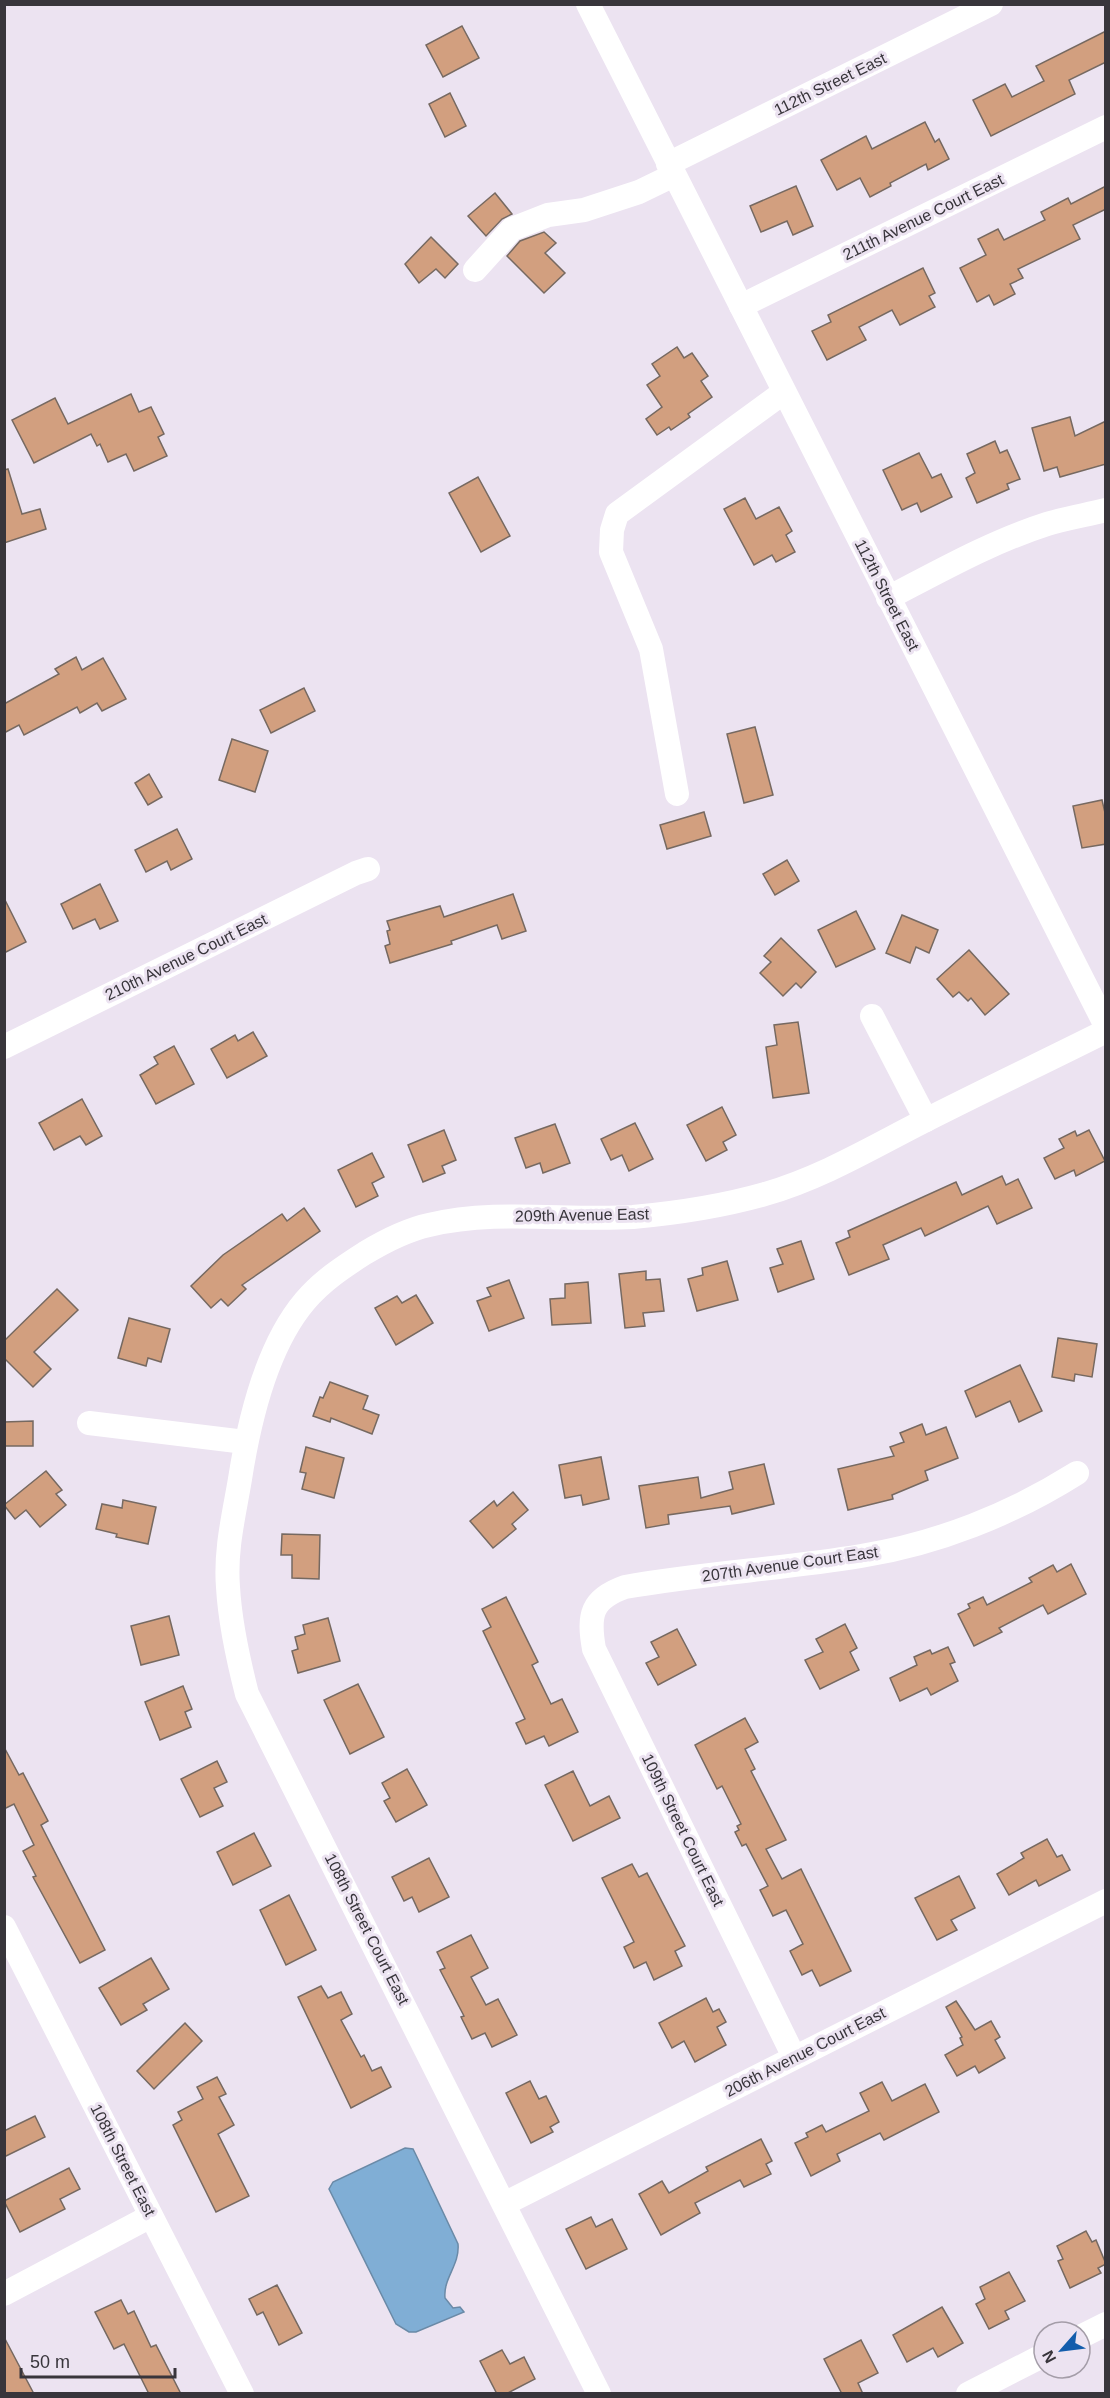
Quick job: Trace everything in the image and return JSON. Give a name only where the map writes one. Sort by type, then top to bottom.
[{"type":"street","name":"112th Street East","points":[[588,4],[1106,1026]]},
{"type":"street","name":"112th Street East","points":[[671,169],[992,4]]},
{"type":"street","name":"211th Avenue Court East","points":[[741,306],[1106,127]]},
{"type":"street","points":[[475,270],[512,229],[548,215],[584,210],[639,192],[671,169]]},
{"type":"street","points":[[677,794],[651,649],[611,552],[612,531],[617,514],[784,392]]},
{"type":"street","points":[[888,598],[981,550],[1016,535],[1049,523],[1106,510]]},
{"type":"street","name":"210th Avenue Court East","points":[[4,1047],[368,869]]},
{"type":"street","points":[[872,1016],[926,1120]]},
{"type":"street","name":"209th Avenue East","points":[[245,1442],[268,1368],[288,1326],[304,1303],[340,1268],[386,1241],[429,1225],[466,1219],[505,1216],[632,1217],[694,1209],[763,1194],[819,1175],[1106,1031]]},
{"type":"street","points":[[89,1423],[245,1442]]},
{"type":"street","name":"108th Street Court East","points":[[245,1442],[231,1523],[228,1588],[235,1646],[247,1694],[599,2394]]},
{"type":"street","name":"207th Avenue Court East","points":[[599,1601],[608,1593],[626,1587],[862,1556],[932,1539],[966,1528],[1047,1492],[1077,1473]]},
{"type":"street","name":"109th Street Court East","points":[[599,1601],[590,1620],[594,1649],[794,2057]]},
{"type":"street","name":"206th Avenue Court East","points":[[504,2204],[1106,1901]]},
{"type":"street","name":"108th Street East","points":[[4,1927],[242,2394]]},
{"type":"street","points":[[4,2294],[152,2216]]},
{"type":"street","points":[[1092,2331],[1106,2324]]},
{"type":"street","points":[[969,2393],[1032,2361]]},
{"type":"water","points":[[405,2148],[413,2149],[458,2244],[457,2258],[446,2284],[445,2298],[453,2308],[460,2307],[464,2312],[416,2332],[409,2332],[396,2324],[329,2189],[333,2182]]},
{"type":"building","points":[[462,26],[479,58],[443,77],[426,45]]},
{"type":"building","points":[[1106,31],[1106,62],[1069,80],[1075,94],[991,136],[973,100],[1005,84],[1012,97],[1044,81],[1036,66]]},
{"type":"building","points":[[450,93],[466,126],[445,137],[429,104]]},
{"type":"building","points":[[925,122],[935,142],[939,139],[949,159],[928,170],[926,164],[890,183],[891,186],[870,197],[860,178],[837,190],[821,160],[866,136],[872,149]]},
{"type":"building","points":[[796,186],[813,226],[793,235],[787,221],[761,232],[750,206]]},
{"type":"building","points":[[1106,186],[1106,209],[1073,225],[1080,239],[1018,269],[1023,278],[1010,284],[1015,294],[994,305],[989,295],[977,302],[960,268],[986,255],[978,239],[998,229],[1004,240],[1045,220],[1041,212],[1068,198],[1071,204]]},
{"type":"building","points":[[495,193],[512,214],[502,219],[486,236],[468,216]]},
{"type":"building","points":[[544,232],[556,243],[545,253],[565,273],[544,293],[507,256],[520,241]]},
{"type":"building","points":[[431,237],[458,264],[445,278],[436,269],[419,283],[405,264]]},
{"type":"building","points":[[923,268],[935,293],[929,296],[935,307],[900,325],[892,310],[859,327],[866,340],[827,360],[812,331],[831,322],[828,315]]},
{"type":"building","points":[[677,347],[684,358],[692,353],[708,376],[701,381],[712,397],[688,414],[690,417],[671,430],[669,427],[657,435],[646,419],[662,407],[647,385],[660,376],[652,364]]},
{"type":"building","points":[[131,394],[139,412],[151,407],[164,434],[158,437],[167,456],[134,471],[126,454],[108,462],[100,444],[97,446],[91,434],[34,463],[12,420],[55,398],[68,424]]},
{"type":"building","points":[[1070,417],[1075,436],[1106,421],[1106,464],[1060,477],[1057,467],[1044,471],[1032,428]]},
{"type":"building","points":[[995,441],[1000,453],[1007,450],[1020,479],[1007,484],[1009,489],[977,503],[966,478],[975,473],[967,454]]},
{"type":"building","points":[[919,453],[932,478],[941,474],[952,497],[921,512],[917,503],[902,510],[883,470]]},
{"type":"building","points":[[8,469],[22,514],[40,509],[46,529],[4,543],[4,470]]},
{"type":"building","points":[[478,477],[510,536],[481,552],[449,493]]},
{"type":"building","points":[[745,498],[756,519],[779,507],[792,531],[786,535],[795,552],[776,562],[772,555],[754,565],[724,509]]},
{"type":"building","points":[[76,657],[82,670],[103,658],[126,699],[102,711],[97,703],[80,713],[77,707],[24,735],[19,725],[4,733],[4,704],[59,674],[55,669]]},
{"type":"building","points":[[304,688],[315,711],[271,733],[260,710]]},
{"type":"building","points":[[755,727],[773,795],[744,803],[727,734]]},
{"type":"building","points":[[232,739],[268,751],[255,792],[219,780]]},
{"type":"building","points":[[149,774],[162,797],[148,805],[135,783]]},
{"type":"building","points":[[1102,800],[1106,817],[1106,844],[1082,848],[1073,806]]},
{"type":"building","points":[[704,812],[711,836],[667,849],[660,825]]},
{"type":"building","points":[[177,829],[192,859],[171,870],[167,861],[146,872],[135,850]]},
{"type":"building","points":[[787,860],[799,881],[775,895],[763,874]]},
{"type":"building","points":[[100,884],[118,921],[100,929],[95,919],[73,929],[61,904]]},
{"type":"building","points":[[513,894],[526,931],[502,939],[497,925],[451,941],[452,944],[390,963],[385,946],[390,944],[387,931],[390,930],[387,921],[440,906],[444,917]]},
{"type":"building","points":[[4,898],[26,942],[4,953]]},
{"type":"building","points":[[856,911],[875,949],[836,967],[818,930]]},
{"type":"building","points":[[902,915],[938,930],[929,953],[916,947],[910,963],[886,953]]},
{"type":"building","points":[[781,938],[816,972],[801,988],[796,983],[783,996],[760,973],[771,962],[764,956]]},
{"type":"building","points":[[969,950],[1009,994],[985,1015],[971,998],[968,1001],[959,992],[953,997],[937,979]]},
{"type":"building","points":[[798,1022],[809,1093],[773,1098],[766,1047],[777,1045],[774,1025]]},
{"type":"building","points":[[253,1032],[267,1056],[227,1078],[211,1049],[235,1035],[238,1041]]},
{"type":"building","points":[[174,1046],[194,1084],[156,1104],[140,1075],[158,1064],[154,1057]]},
{"type":"building","points":[[82,1099],[102,1136],[86,1145],[80,1136],[54,1150],[39,1123]]},
{"type":"building","points":[[722,1107],[736,1135],[723,1142],[727,1150],[706,1161],[687,1125]]},
{"type":"building","points":[[635,1123],[653,1159],[629,1171],[622,1155],[611,1160],[601,1139]]},
{"type":"building","points":[[555,1124],[570,1163],[543,1173],[540,1163],[526,1168],[515,1138]]},
{"type":"building","points":[[444,1130],[456,1160],[442,1166],[445,1173],[423,1182],[408,1145]]},
{"type":"building","points":[[1089,1130],[1105,1161],[1076,1176],[1074,1170],[1055,1179],[1044,1158],[1064,1148],[1059,1139],[1075,1131],[1077,1136]]},
{"type":"building","points":[[372,1153],[384,1177],[372,1183],[378,1196],[356,1207],[338,1170]]},
{"type":"building","points":[[1002,1176],[1006,1185],[1018,1179],[1032,1208],[997,1224],[988,1206],[925,1236],[921,1228],[883,1245],[889,1259],[849,1275],[836,1243],[850,1237],[848,1231],[956,1182],[962,1195]]},
{"type":"building","points":[[304,1208],[320,1231],[242,1285],[246,1289],[228,1306],[221,1299],[211,1308],[191,1286],[223,1255],[282,1214],[287,1221]]},
{"type":"building","points":[[801,1241],[814,1279],[778,1292],[770,1268],[783,1264],[777,1249]]},
{"type":"building","points":[[727,1261],[738,1300],[697,1311],[688,1279],[703,1275],[702,1268]]},
{"type":"building","points":[[646,1271],[646,1280],[660,1279],[664,1311],[643,1313],[645,1326],[625,1328],[619,1274]]},
{"type":"building","points":[[509,1280],[524,1318],[489,1331],[477,1301],[491,1296],[487,1288]]},
{"type":"building","points":[[588,1282],[591,1323],[552,1325],[550,1299],[565,1298],[565,1284]]},
{"type":"building","points":[[57,1289],[78,1310],[34,1352],[51,1369],[33,1387],[4,1358],[4,1341]]},
{"type":"building","points":[[416,1295],[433,1323],[396,1345],[375,1308],[397,1296],[402,1303]]},
{"type":"building","points":[[129,1318],[170,1329],[161,1362],[148,1358],[146,1366],[118,1358]]},
{"type":"building","points":[[1058,1338],[1097,1344],[1092,1377],[1075,1374],[1074,1381],[1052,1377]]},
{"type":"building","points":[[1020,1365],[1042,1411],[1019,1422],[1010,1401],[976,1417],[965,1391]]},
{"type":"building","points":[[330,1382],[368,1396],[363,1409],[379,1415],[372,1434],[331,1418],[330,1422],[313,1416],[320,1397],[323,1398]]},
{"type":"building","points":[[33,1421],[33,1446],[4,1446],[4,1422]]},
{"type":"building","points":[[922,1424],[926,1435],[946,1427],[958,1458],[925,1471],[928,1480],[892,1495],[893,1499],[848,1510],[838,1469],[894,1456],[890,1447],[904,1442],[900,1433]]},
{"type":"building","points":[[306,1447],[344,1458],[334,1498],[302,1489],[306,1473],[300,1472]]},
{"type":"building","points":[[601,1457],[609,1499],[583,1505],[581,1495],[565,1498],[559,1465]]},
{"type":"building","points":[[764,1464],[774,1504],[732,1514],[730,1506],[668,1515],[669,1524],[646,1528],[639,1486],[698,1477],[701,1498],[733,1489],[729,1472]]},
{"type":"building","points":[[46,1471],[62,1490],[56,1494],[66,1505],[40,1527],[26,1510],[15,1519],[4,1505]]},
{"type":"building","points":[[513,1492],[528,1510],[512,1524],[516,1529],[493,1548],[470,1521],[494,1501],[497,1506]]},
{"type":"building","points":[[123,1500],[156,1507],[148,1544],[116,1537],[117,1534],[96,1529],[102,1504],[122,1508]]},
{"type":"building","points":[[282,1534],[320,1535],[319,1579],[292,1578],[292,1555],[281,1555]]},
{"type":"building","points":[[1071,1564],[1086,1594],[1048,1614],[1043,1605],[999,1628],[1002,1632],[974,1646],[958,1614],[970,1608],[968,1604],[983,1597],[987,1605],[1032,1582],[1029,1578],[1053,1565],[1057,1572]]},
{"type":"building","points":[[506,1597],[538,1662],[532,1665],[551,1704],[562,1699],[578,1732],[549,1746],[544,1736],[526,1744],[516,1723],[525,1719],[483,1631],[491,1627],[482,1609]]},
{"type":"building","points":[[169,1616],[179,1655],[141,1665],[131,1626]]},
{"type":"building","points":[[328,1618],[340,1661],[298,1673],[292,1651],[298,1649],[295,1637],[305,1634],[303,1625]]},
{"type":"building","points":[[845,1624],[857,1648],[850,1652],[859,1670],[820,1689],[805,1660],[823,1652],[816,1639]]},
{"type":"building","points":[[677,1629],[696,1665],[658,1685],[646,1663],[659,1657],[651,1642]]},
{"type":"building","points":[[948,1647],[955,1662],[950,1664],[958,1681],[931,1695],[927,1688],[900,1701],[890,1678],[917,1665],[914,1657],[930,1650],[932,1654]]},
{"type":"building","points":[[358,1684],[384,1737],[350,1754],[324,1700]]},
{"type":"building","points":[[183,1686],[192,1709],[185,1712],[191,1727],[160,1740],[145,1702]]},
{"type":"building","points":[[745,1718],[758,1742],[745,1749],[755,1769],[751,1771],[786,1840],[766,1849],[782,1879],[801,1869],[851,1971],[820,1986],[812,1970],[802,1975],[790,1951],[803,1944],[786,1910],[773,1916],[760,1890],[768,1886],[746,1844],[742,1846],[735,1832],[739,1830],[737,1826],[741,1824],[722,1786],[717,1789],[695,1745]]},
{"type":"building","points":[[4,1747],[19,1775],[23,1773],[48,1821],[41,1825],[105,1950],[80,1963],[33,1877],[36,1876],[23,1851],[34,1845],[14,1804],[4,1809]]},
{"type":"building","points":[[217,1761],[227,1782],[214,1788],[223,1806],[200,1817],[181,1779]]},
{"type":"building","points":[[407,1769],[427,1805],[396,1822],[384,1801],[390,1798],[382,1783]]},
{"type":"building","points":[[573,1771],[590,1806],[609,1796],[620,1818],[573,1841],[545,1785]]},
{"type":"building","points":[[254,1833],[271,1866],[233,1885],[217,1852]]},
{"type":"building","points":[[1047,1839],[1057,1857],[1062,1855],[1070,1870],[1039,1886],[1036,1880],[1009,1895],[997,1874],[1024,1858],[1021,1853]]},
{"type":"building","points":[[429,1858],[449,1897],[419,1912],[412,1897],[404,1901],[392,1877]]},
{"type":"building","points":[[632,1864],[639,1877],[647,1873],[685,1946],[675,1951],[682,1966],[654,1980],[646,1962],[634,1968],[624,1947],[634,1942],[602,1878]]},
{"type":"building","points":[[959,1876],[975,1908],[951,1920],[957,1930],[937,1940],[915,1898]]},
{"type":"building","points":[[289,1895],[316,1950],[286,1965],[260,1910]]},
{"type":"building","points":[[471,1935],[488,1968],[471,1977],[486,2005],[498,1999],[517,2035],[492,2047],[485,2033],[472,2039],[461,2017],[464,2016],[440,1970],[445,1968],[437,1952]]},
{"type":"building","points":[[151,1958],[169,1989],[143,2004],[147,2010],[121,2025],[99,1988]]},
{"type":"building","points":[[321,1986],[328,1998],[341,1992],[352,2014],[341,2020],[361,2057],[364,2055],[372,2071],[381,2067],[391,2087],[351,2108],[298,1997]]},
{"type":"building","points":[[706,1998],[713,2012],[719,2009],[726,2022],[717,2027],[726,2045],[695,2062],[684,2041],[672,2048],[659,2023]]},
{"type":"building","points":[[956,2001],[975,2030],[991,2021],[1000,2037],[995,2040],[1005,2058],[979,2073],[975,2066],[957,2076],[945,2055],[963,2045],[960,2038],[962,2037],[946,2007]]},
{"type":"building","points":[[185,2023],[202,2041],[154,2089],[137,2071]]},
{"type":"building","points":[[217,2077],[226,2094],[219,2097],[234,2125],[218,2134],[249,2196],[216,2212],[173,2125],[182,2120],[178,2112],[203,2099],[197,2087]]},
{"type":"building","points":[[530,2081],[539,2099],[546,2096],[559,2122],[550,2127],[553,2132],[531,2143],[506,2093]]},
{"type":"building","points":[[882,2082],[892,2101],[925,2084],[939,2112],[884,2140],[880,2133],[837,2154],[840,2161],[811,2176],[795,2143],[808,2137],[806,2133],[822,2125],[826,2132],[869,2111],[860,2093]]},
{"type":"building","points":[[35,2116],[45,2137],[4,2157],[4,2131]]},
{"type":"building","points":[[761,2139],[772,2161],[766,2164],[771,2174],[744,2187],[740,2180],[695,2203],[700,2213],[661,2235],[639,2194],[662,2181],[669,2193],[708,2171],[706,2167]]},
{"type":"building","points":[[69,2168],[80,2189],[60,2199],[65,2209],[20,2232],[4,2201]]},
{"type":"building","points":[[591,2217],[596,2227],[612,2219],[627,2249],[586,2269],[566,2229]]},
{"type":"building","points":[[1086,2231],[1092,2242],[1096,2240],[1106,2264],[1098,2268],[1101,2273],[1070,2288],[1058,2261],[1063,2259],[1057,2246]]},
{"type":"building","points":[[1009,2272],[1025,2301],[1005,2311],[1009,2319],[989,2329],[976,2304],[985,2299],[980,2287]]},
{"type":"building","points":[[277,2285],[302,2333],[279,2345],[263,2312],[257,2315],[249,2299]]},
{"type":"building","points":[[121,2300],[128,2314],[134,2311],[151,2347],[156,2345],[181,2394],[149,2394],[124,2344],[114,2349],[95,2312]]},
{"type":"building","points":[[942,2307],[963,2343],[938,2357],[933,2348],[907,2362],[893,2335]]},
{"type":"building","points":[[4,2337],[34,2394],[4,2394]]},
{"type":"building","points":[[861,2340],[878,2373],[858,2383],[863,2394],[842,2394],[824,2359]]},
{"type":"building","points":[[502,2350],[510,2364],[524,2357],[535,2379],[506,2394],[497,2394],[480,2361]]}]
